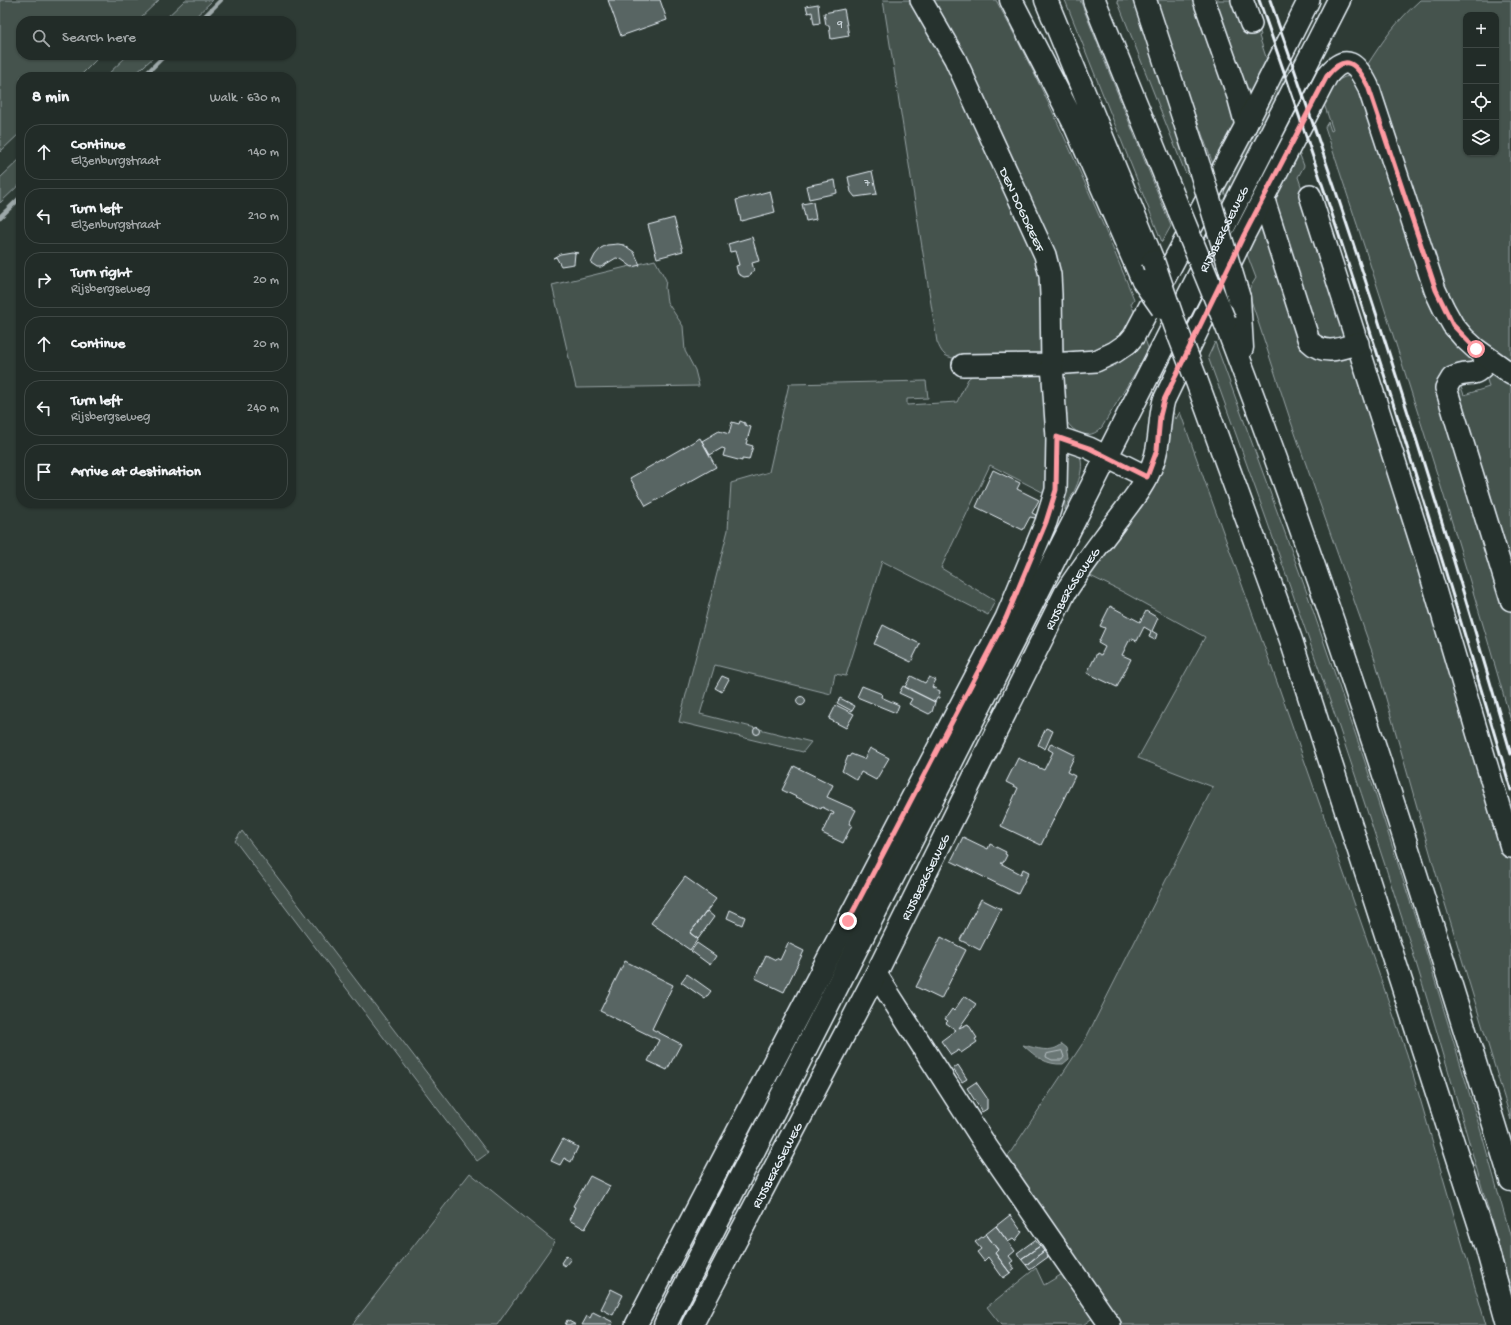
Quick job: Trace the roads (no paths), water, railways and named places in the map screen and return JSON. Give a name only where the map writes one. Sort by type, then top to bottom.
[{"type":"main road","points":[[1012,0],[1075,125],[1143,281],[1175,325]]},
{"type":"main road","points":[[1046,0],[1153,260],[1175,325],[1293,648],[1486,1245],[1508,1325]]},
{"type":"main road","points":[[1094,0],[1226,322],[1244,371],[1336,632],[1418,876],[1511,1180]]},
{"type":"main road","points":[[1145,0],[1200,169],[1239,298],[1244,371]]},
{"type":"main road","name":"RIJSBERGSEWEG","points":[[666,1320],[1339,0]]},
{"type":"street","name":"DEN DOGDREEF","points":[[921,0],[954,59],[1044,255],[1050,275],[1052,364],[1057,437]]},
{"type":"street","points":[[1204,0],[1238,96],[1246,125]]},
{"type":"street","points":[[1242,0],[1251,24]]},
{"type":"street","points":[[963,365],[1052,364],[1096,361],[1116,352],[1128,343],[1134,336],[1246,125],[1309,0]]},
{"type":"street","name":"RIJSBERGSEWEG","points":[[692,1325],[876,974],[1066,593],[1081,568],[1138,493],[1147,477],[1157,450],[1160,416],[1164,400],[1243,237],[1264,200],[1327,76],[1334,67],[1342,63],[1360,69],[1368,86],[1436,290],[1444,309],[1453,325],[1464,338],[1489,359]]},
{"type":"street","points":[[1310,195],[1428,567],[1511,847]]},
{"type":"street","points":[[1264,200],[1309,341],[1314,346],[1325,351],[1333,351],[1358,343]]},
{"type":"street","points":[[1511,374],[1489,359],[1481,370],[1475,373],[1463,373],[1452,378],[1446,388],[1511,600]]},
{"type":"street","points":[[636,1325],[1006,618],[1046,522],[1056,490],[1057,437],[1075,442],[1147,477]]},
{"type":"street","points":[[876,974],[987,1147],[1110,1325]]},
{"type":"water","points":[[1062,1044],[1067,1048],[1069,1059],[1063,1064],[1046,1062],[1023,1045],[1049,1050]]},
{"type":"waterway","points":[[205,16],[221,0]]},
{"type":"waterway","points":[[148,72],[160,60]]},
{"type":"waterway","points":[[0,217],[16,202]]},
{"type":"railway","points":[[1259,0],[1359,295],[1452,591],[1511,790]]},
{"type":"railway","points":[[1270,0],[1366,281],[1455,564],[1511,754]]}]
